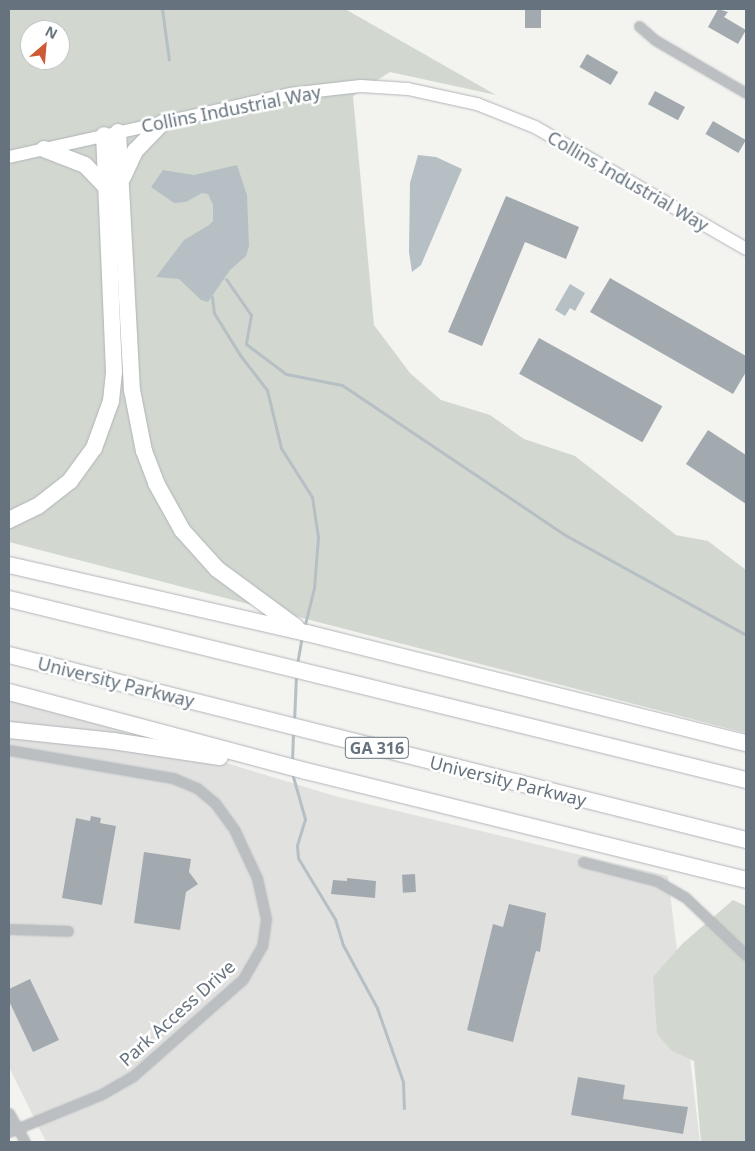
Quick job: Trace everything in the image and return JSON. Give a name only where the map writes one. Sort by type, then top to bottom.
[{"type":"highway","points":[[162,122],[135,151],[113,185],[132,390],[144,451],[156,483],[182,530],[217,569],[306,634]]},
{"type":"highway","points":[[9,520],[38,506],[70,481],[94,448],[107,416],[114,372],[111,134]]},
{"type":"highway","points":[[44,148],[85,165],[113,185]]},
{"type":"highway","points":[[9,565],[306,634],[746,743]]},
{"type":"highway","points":[[9,599],[746,780]]},
{"type":"highway","name":"University Parkway","points":[[9,655],[746,840]]},
{"type":"highway","points":[[9,692],[306,771],[746,880]]},
{"type":"highway","points":[[9,730],[142,744],[306,771]]},
{"type":"street","points":[[639,26],[655,40],[746,93]]},
{"type":"street","name":"Collins Industrial Way","points":[[9,157],[290,94],[352,87],[408,89],[477,104],[535,127],[746,249]]},
{"type":"street","name":"Park Access Drive","points":[[9,750],[173,778],[196,788],[215,803],[234,829],[263,895],[266,919],[262,946],[242,980],[133,1076],[102,1094],[13,1131]]},
{"type":"street","points":[[583,862],[657,881],[685,897],[746,956]]},
{"type":"street","points":[[9,929],[68,931]]},
{"type":"street","points":[[9,1113],[13,1131],[25,1142]]},
{"type":"shaded area","points":[[9,9],[345,9],[496,95],[390,72],[353,96],[374,325],[410,373],[441,400],[490,415],[524,439],[575,456],[676,535],[708,541],[746,570],[746,733],[9,542]]},
{"type":"shaded area","points":[[418,155],[436,157],[462,169],[421,265],[412,272],[409,252],[410,183]]},
{"type":"shaded area","points":[[237,165],[247,195],[249,246],[246,256],[230,270],[208,302],[201,300],[179,279],[156,277],[184,240],[213,221],[213,205],[208,194],[202,193],[186,202],[174,203],[151,187],[163,170],[194,175]]},
{"type":"shaded area","points":[[570,284],[585,293],[575,311],[570,308],[565,316],[555,310]]},
{"type":"shaded area","points":[[9,697],[335,796],[668,876],[700,1142],[46,1142],[9,1067]]},
{"type":"shaded area","points":[[733,900],[746,906],[746,1142],[701,1142],[694,1061],[672,1051],[657,1034],[653,977],[682,944]]},
{"type":"building","points":[[525,9],[541,9],[541,28],[525,28]]},
{"type":"building","points":[[718,9],[728,12],[724,17],[746,30],[738,44],[708,27]]},
{"type":"building","points":[[587,54],[618,72],[611,85],[580,67]]},
{"type":"building","points":[[655,91],[685,107],[678,120],[648,104]]},
{"type":"building","points":[[713,121],[746,140],[738,153],[706,134]]},
{"type":"building","points":[[506,196],[579,227],[566,259],[525,242],[482,346],[448,332]]},
{"type":"building","points":[[610,278],[746,356],[746,372],[733,394],[590,312]]},
{"type":"building","points":[[539,338],[662,406],[642,442],[519,374]]},
{"type":"building","points":[[708,430],[746,455],[746,504],[686,464]]},
{"type":"building","points":[[91,816],[101,818],[100,823],[116,826],[102,905],[62,898],[76,818],[90,821]]},
{"type":"building","points":[[144,852],[191,859],[189,872],[198,884],[186,892],[180,930],[134,923]]},
{"type":"building","points":[[415,874],[416,892],[403,893],[402,875]]},
{"type":"building","points":[[347,878],[376,881],[375,898],[331,894],[333,880],[347,881]]},
{"type":"building","points":[[509,904],[546,913],[540,952],[536,951],[513,1042],[467,1030],[493,924],[503,927]]},
{"type":"building","points":[[30,979],[59,1040],[33,1052],[9,1001],[9,989]]},
{"type":"building","points":[[578,1077],[625,1085],[623,1099],[688,1107],[683,1134],[571,1115]]},
{"type":"waterway","points":[[162,9],[169,60]]},
{"type":"waterway","points":[[226,279],[251,315],[246,344],[286,374],[342,385],[567,536],[746,635]]},
{"type":"waterway","points":[[212,297],[214,313],[240,355],[267,390],[281,448],[312,497],[318,537],[314,588],[304,628]]},
{"type":"waterway","points":[[297,664],[302,636]]},
{"type":"waterway","points":[[294,722],[296,675]]},
{"type":"waterway","points":[[292,762],[293,733]]},
{"type":"waterway","points":[[292,773],[305,819],[297,846],[298,858],[335,919],[343,945],[377,1008],[403,1082],[404,1108]]}]
